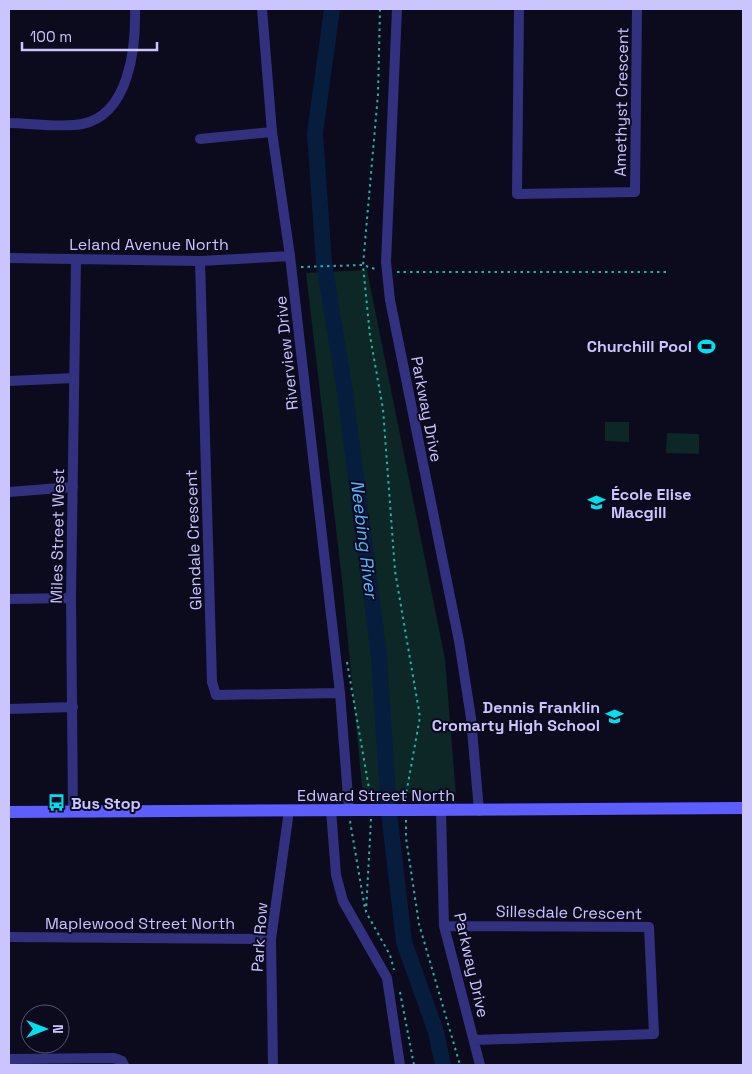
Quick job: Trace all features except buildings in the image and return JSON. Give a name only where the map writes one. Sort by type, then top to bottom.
[{"type":"main road","name":"Edward Street North","points":[[9,812],[289,811],[363,807],[407,812],[743,808]]},
{"type":"street","points":[[9,123],[81,124],[102,117],[118,98],[132,55],[135,9]]},
{"type":"street","name":"Riverview Drive","points":[[262,9],[272,132],[290,256],[340,693],[363,807]]},
{"type":"street","name":"Parkway Drive","points":[[397,9],[387,272],[390,300],[459,641],[471,718],[479,811]]},
{"type":"street","name":"Amethyst Crescent","points":[[519,9],[517,194],[635,192],[637,9]]},
{"type":"street","points":[[200,138],[272,132]]},
{"type":"street","name":"Leland Avenue North","points":[[9,258],[200,260],[290,256]]},
{"type":"street","name":"Miles Street West","points":[[73,812],[71,598],[76,260]]},
{"type":"street","name":"Glendale Crescent","points":[[200,260],[212,682],[216,696],[340,693]]},
{"type":"street","points":[[9,381],[74,378]]},
{"type":"street","points":[[9,492],[73,487]]},
{"type":"street","points":[[9,599],[71,598]]},
{"type":"street","points":[[9,710],[73,706]]},
{"type":"street","points":[[331,810],[336,875],[343,901],[387,978],[400,1065]]},
{"type":"street","name":"Park Row","points":[[273,1065],[271,939],[289,811]]},
{"type":"street","name":"Parkway Drive","points":[[441,811],[444,926],[480,1065]]},
{"type":"street","name":"Sillesdale Crescent","points":[[444,926],[649,927],[654,1034],[475,1040]]},
{"type":"street","name":"Maplewood Street North","points":[[9,937],[271,939]]},
{"type":"street","points":[[9,1060],[114,1058],[122,1061],[124,1065]]},
{"type":"path","points":[[380,9],[378,94],[363,265],[370,336],[383,409],[395,571],[420,717],[405,799],[407,812],[406,838],[419,924],[460,1065]]},
{"type":"path","points":[[304,265],[363,265],[387,272],[668,272]]},
{"type":"path","points":[[346,658],[371,791],[351,835],[356,848],[366,912],[390,955],[395,974]]},
{"type":"path","points":[[363,807],[370,858],[366,912]]},
{"type":"path","points":[[397,983],[407,1020],[414,1065]]},
{"type":"green space","points":[[367,270],[445,659],[456,796],[414,793],[363,796],[342,580],[306,273]]},
{"type":"green space","points":[[605,422],[629,422],[629,442],[605,441]]},
{"type":"green space","points":[[667,433],[699,434],[699,454],[666,453]]},
{"type":"waterway","name":"Neebing River","points":[[332,9],[315,133],[324,263],[345,392],[379,656],[389,812],[404,942],[436,1032],[443,1065]]},
{"type":"place","name":"Churchill Pool","points":[[706,346]]},
{"type":"place","name":"École Elise Macgill","points":[[597,503]]},
{"type":"place","name":"Dennis Franklin Cromarty High School","points":[[614,716]]},
{"type":"place","name":"Bus Stop","points":[[57,803]]}]
